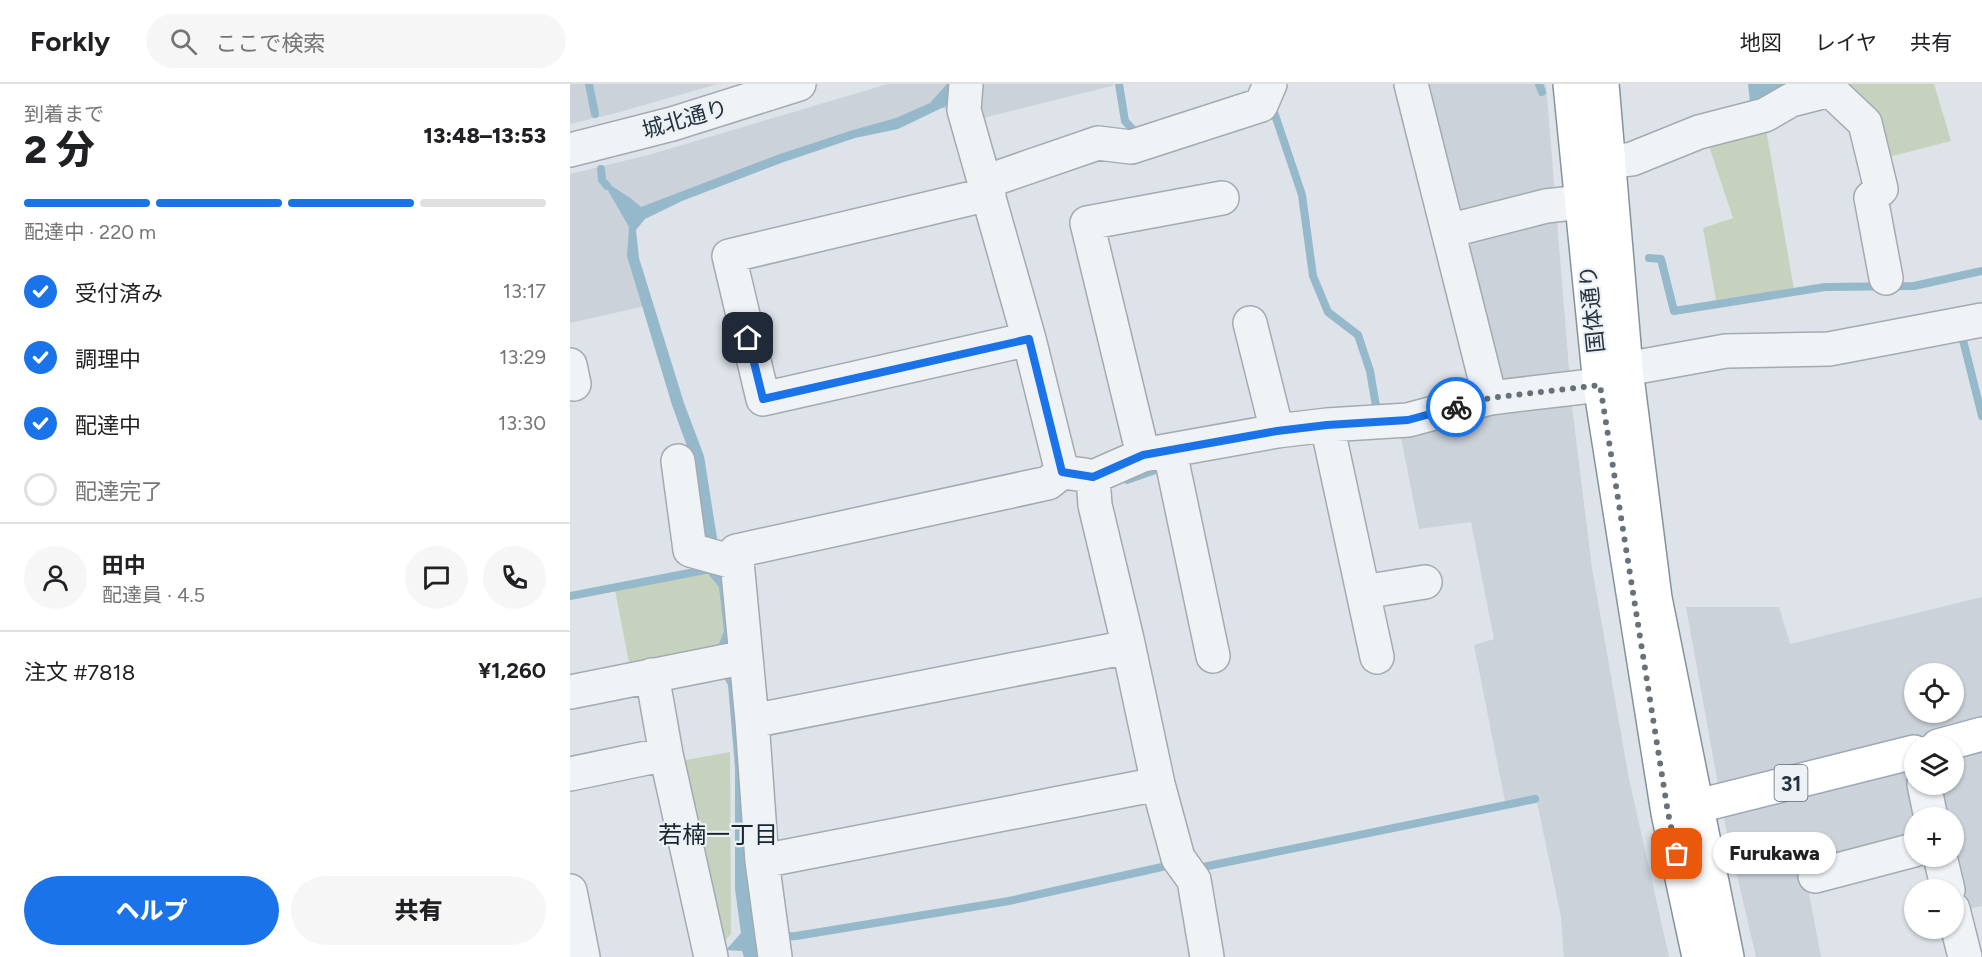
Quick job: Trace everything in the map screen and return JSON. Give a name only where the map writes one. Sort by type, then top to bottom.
[{"type":"main road","name":"国体通り","points":[[1570,84],[1582,202],[1613,377],[1682,810],[1699,957]]},
{"type":"main road","name":"国体通り","points":[[1602,84],[1608,162],[1613,377]]},
{"type":"main road","points":[[1964,739],[1982,734]]},
{"type":"main road","name":"31","points":[[1682,810],[1904,754]]},
{"type":"main road","name":"国体通り","points":[[1682,810],[1727,957]]},
{"type":"street","name":"城北通り","points":[[570,150],[672,124],[799,84]]},
{"type":"street","points":[[966,84],[964,110],[1029,339],[1078,474],[1095,505],[1158,784],[1178,858],[1194,880],[1207,957]]},
{"type":"street","points":[[1029,339],[763,399],[729,256],[987,188],[1098,143],[1131,147],[1261,105],[1270,84]]},
{"type":"street","points":[[1411,84],[1490,398]]},
{"type":"street","points":[[1608,162],[1632,159],[1699,132],[1765,115],[1791,100],[1830,90],[1865,123],[1881,189],[1871,198],[1887,278]]},
{"type":"street","points":[[1213,656],[1163,460],[1087,223],[1222,198]]},
{"type":"street","points":[[1448,231],[1546,206],[1582,202]]},
{"type":"street","points":[[1250,323],[1277,431]]},
{"type":"street","points":[[678,461],[690,550],[721,559],[736,551],[1048,483],[1078,474],[1163,460],[1277,431],[1330,437],[1408,420],[1490,398],[1613,377],[1726,351],[1829,349],[1966,323]]},
{"type":"street","points":[[1330,437],[1377,657]]},
{"type":"street","points":[[721,559],[746,657],[767,955]]},
{"type":"street","points":[[1363,592],[1425,582]]},
{"type":"street","points":[[752,722],[1128,647]]},
{"type":"street","points":[[570,692],[746,657]]},
{"type":"street","points":[[652,675],[666,754],[710,951]]},
{"type":"street","points":[[570,774],[666,754]]},
{"type":"street","points":[[762,861],[1158,784]]},
{"type":"street","points":[[1815,876],[1904,853]]},
{"type":"street","points":[[570,891],[583,957]]},
{"type":"street","points":[[1960,939],[1965,957]]},
{"type":"shaded area","points":[[570,84],[718,84],[570,124]]},
{"type":"shaded area","points":[[888,84],[1114,84],[979,119],[938,107],[786,156],[636,215],[632,256],[650,305],[570,323],[570,174],[652,154]]},
{"type":"shaded area","points":[[1420,84],[1546,84],[1572,407],[1592,568],[1629,779],[1669,957],[1564,957],[1561,917],[1536,797],[1505,801],[1474,645],[1494,639],[1471,522],[1419,529],[1396,412],[1495,386]]},
{"type":"shaded area","points":[[1982,597],[1982,722],[1932,735],[1904,735],[1904,742],[1719,790],[1686,607],[1779,607],[1790,644]]},
{"type":"shaded area","points":[[1982,748],[1982,906],[1964,910],[1964,879],[1957,879],[1955,867],[1964,867],[1964,807],[1904,807],[1904,847],[1805,872],[1821,957],[1756,957],[1723,815],[1904,769],[1904,795],[1964,795],[1964,753]]},
{"type":"green space","points":[[1841,84],[1934,84],[1951,141],[1881,159]]},
{"type":"green space","points":[[1766,129],[1794,289],[1716,300],[1703,228],[1733,218],[1709,146]]},
{"type":"green space","points":[[721,563],[729,611],[724,651],[630,668],[614,585]]},
{"type":"green space","points":[[730,752],[731,934],[717,949],[675,762]]},
{"type":"water","points":[[947,84],[957,84],[957,89],[946,106],[898,129],[855,138],[781,163],[682,201],[645,219],[636,230],[639,258],[684,403],[704,456],[724,567],[761,957],[744,957],[742,951],[726,950],[741,933],[735,889],[735,768],[728,685],[721,673],[717,649],[724,631],[719,587],[705,570],[710,562],[692,460],[672,405],[627,256],[629,227],[602,180],[641,207],[780,154],[896,118],[930,103]]},
{"type":"water","points":[[1748,84],[1804,84],[1755,103],[1750,102]]},
{"type":"waterway","points":[[589,84],[595,114]]},
{"type":"waterway","points":[[1119,84],[1125,121],[1137,134],[1140,134]]},
{"type":"waterway","points":[[1539,84],[1542,92]]},
{"type":"waterway","points":[[1272,106],[1302,195],[1313,276],[1328,312],[1358,335],[1370,371],[1377,412]]},
{"type":"waterway","points":[[601,169],[602,180],[607,186]]},
{"type":"waterway","points":[[1649,258],[1661,259],[1674,311],[1825,287],[1914,286],[1982,271]]},
{"type":"waterway","points":[[1961,332],[1982,416]]},
{"type":"waterway","points":[[1127,480],[1161,468]]},
{"type":"waterway","points":[[570,596],[710,570]]},
{"type":"waterway","points":[[1203,874],[1203,867],[1535,799]]},
{"type":"waterway","points":[[780,937],[1009,901],[1162,867]]},
{"type":"way so far","points":[[1456,407],[1490,398],[1600,385],[1668,813],[1677,854]]},
{"type":"place","name":"Furukawa","points":[[1677,854]]},
{"type":"district","name":"若楠一丁目","points":[[718,834]]},
{"type":"route","points":[[748,338],[763,399],[1029,339],[1062,472],[1093,477],[1143,455],[1170,452],[1277,431],[1408,420],[1456,407]]}]
